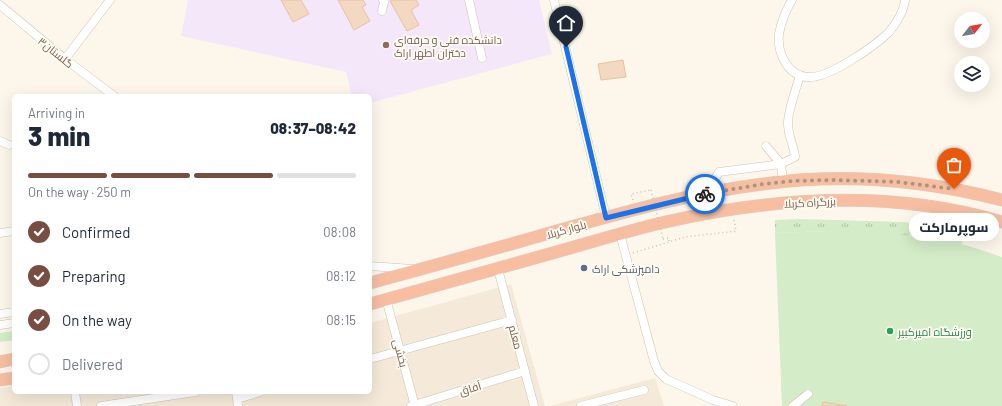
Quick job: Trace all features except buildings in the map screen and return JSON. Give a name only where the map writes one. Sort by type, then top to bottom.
[{"type":"highway","name":"بلوار کربلا","points":[[372,282],[606,218],[706,194],[763,184],[835,180],[898,182],[954,189],[1002,200]]},
{"type":"highway","name":"بزرگراه کربلا","points":[[620,234],[667,222],[732,209],[806,201],[856,200],[927,206],[961,211],[1002,222]]},
{"type":"highway","name":"بلوار کربلا","points":[[372,303],[620,234]]},
{"type":"highway","points":[[0,362],[12,359]]},
{"type":"highway","points":[[0,380],[12,378]]},
{"type":"street","points":[[65,59],[110,0]]},
{"type":"street","points":[[382,11],[383,0]]},
{"type":"street","points":[[469,0],[482,58]]},
{"type":"street","points":[[554,0],[606,218]]},
{"type":"street","points":[[792,0],[779,34],[780,49],[788,68],[794,73],[807,77],[830,72],[846,63],[876,42],[890,31],[900,16],[905,0]]},
{"type":"street","name":"گلستان۳","points":[[0,5],[65,59],[111,94]]},
{"type":"street","points":[[706,194],[719,172],[781,164],[795,157],[795,150],[789,135],[787,122],[800,75]]},
{"type":"street","points":[[0,141],[9,145]]},
{"type":"street","points":[[766,146],[781,164],[783,182]]},
{"type":"street","points":[[0,233],[12,231]]},
{"type":"street","points":[[620,234],[658,371],[666,379],[713,400],[733,406]]},
{"type":"street","points":[[372,266],[421,269]]},
{"type":"street","name":"معلم","points":[[498,269],[534,406]]},
{"type":"street","name":"بخشی","points":[[386,299],[414,406]]},
{"type":"street","points":[[0,314],[12,312]]},
{"type":"street","points":[[372,359],[400,350],[512,320]]},
{"type":"street","points":[[0,325],[12,323]]},
{"type":"street","name":"آفاق","points":[[414,406],[525,371]]},
{"type":"street","points":[[581,406],[596,404],[644,390]]},
{"type":"street","points":[[75,394],[76,406]]},
{"type":"street","points":[[101,406],[182,394]]},
{"type":"street","points":[[237,399],[253,394]]},
{"type":"street","points":[[793,406],[808,394]]},
{"type":"path","points":[[631,194],[651,190],[663,239],[669,238],[669,242]]},
{"type":"path","points":[[634,253],[669,242],[695,236],[736,231],[732,209]]},
{"type":"shaded area","name":"دانشکده فنی و حرفه‌ای دختران اطهر اراک","points":[[188,0],[539,0],[552,54],[372,102],[372,94],[352,94],[346,72],[181,36]]},
{"type":"shaded area","points":[[511,284],[545,406],[0,406],[0,388],[12,386],[12,394],[372,394],[372,322]]},
{"type":"shaded area","points":[[655,378],[664,406],[550,406]]},
{"type":"green space","points":[[799,219],[904,222],[963,231],[962,244],[827,231],[775,233],[775,220]]},
{"type":"green space","name":"ورزشگاه امیرکبیر","points":[[827,231],[878,233],[928,238],[966,245],[1002,257],[1002,406],[782,406],[775,233]]},
{"type":"green space","points":[[12,331],[12,340],[0,342],[0,333]]},
{"type":"way so far","points":[[705,194],[763,184],[792,181],[835,180],[898,182],[954,189]]},
{"type":"place","name":"دانشکده فنی و حرفه‌ای دختران اطهر اراک","points":[[386,45]]},
{"type":"place","name":"سوپرمارکت","points":[[954,189]]},
{"type":"place","name":"دامپزشکی اراک","points":[[584,268]]},
{"type":"place","name":"ورزشگاه امیرکبیر","points":[[890,331]]},
{"type":"route","points":[[566,47],[606,218],[705,194]]}]
